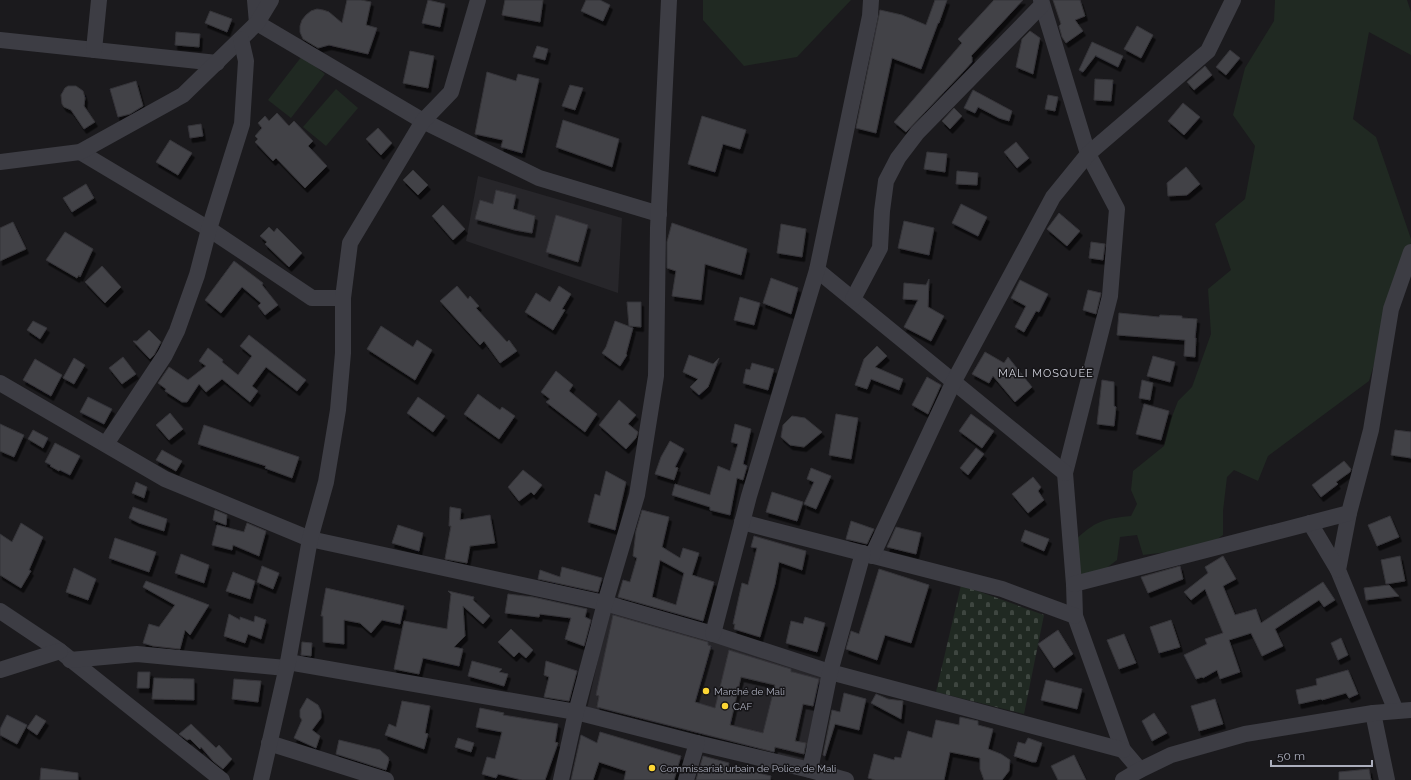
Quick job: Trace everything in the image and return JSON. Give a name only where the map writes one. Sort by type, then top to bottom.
[{"type":"street","points":[[94,50],[99,0]]},
{"type":"street","points":[[255,0],[257,23]]},
{"type":"street","points":[[0,162],[80,152],[183,95],[257,23],[271,0]]},
{"type":"street","points":[[261,780],[287,665],[310,539],[326,482],[338,410],[343,353],[343,298],[350,243],[423,120],[450,92],[478,0]]},
{"type":"street","points":[[561,780],[576,712],[605,603],[637,495],[656,376],[659,214],[669,0]]},
{"type":"street","points":[[713,634],[742,522],[817,270],[870,16],[871,0]]},
{"type":"street","points":[[810,770],[830,672],[867,555],[954,381],[1053,197],[1088,154],[1208,51],[1233,0]]},
{"type":"street","points":[[853,299],[880,248],[882,211],[886,181],[898,158],[917,133],[1042,3],[1088,154],[1117,209],[1110,296],[1065,473],[1074,584],[1075,616],[1123,750],[1140,770]]},
{"type":"street","points":[[257,23],[423,120],[539,178],[659,214]]},
{"type":"street","points":[[106,444],[165,355],[177,331],[197,275],[209,229],[242,124],[246,61],[241,39]]},
{"type":"street","points":[[0,40],[217,63]]},
{"type":"street","points":[[80,152],[209,229],[312,298],[343,298]]},
{"type":"street","points":[[1338,570],[1349,513],[1372,430],[1391,309],[1411,252]]},
{"type":"street","points":[[817,270],[1065,473]]},
{"type":"street","points":[[0,383],[165,479],[310,539],[605,603],[713,634],[830,672],[1123,750]]},
{"type":"street","points":[[1074,584],[1349,513]]},
{"type":"street","points":[[742,522],[1002,589],[1075,616]]},
{"type":"street","points":[[1123,780],[1140,770],[1171,756],[1245,734],[1373,713],[1403,710],[1338,570],[1310,523]]},
{"type":"street","points":[[0,611],[65,655],[222,780]]},
{"type":"street","points":[[0,670],[65,655],[137,654],[287,665],[576,712],[697,744],[810,770],[846,780]]},
{"type":"street","points":[[1373,713],[1387,780]]},
{"type":"street","points":[[269,743],[386,780]]},
{"type":"street","points":[[686,780],[697,744]]},
{"type":"shaded area","points":[[478,176],[622,218],[618,293],[466,241]]},
{"type":"shaded area","name":"Marché de Mali","points":[[609,610],[825,674],[804,761],[709,737],[587,709]]},
{"type":"green space","points":[[703,0],[851,0],[797,57],[744,66],[703,20]]},
{"type":"green space","points":[[1275,0],[1407,0],[1411,12],[1411,55],[1369,32],[1353,119],[1376,137],[1411,239],[1369,381],[1268,456],[1258,481],[1234,470],[1227,477],[1223,511],[1223,535],[1212,543],[1176,551],[1143,555],[1137,535],[1120,537],[1117,560],[1104,570],[1080,578],[1074,541],[1088,529],[1100,522],[1113,518],[1131,516],[1137,504],[1131,490],[1133,471],[1164,446],[1171,419],[1178,401],[1192,387],[1211,334],[1208,289],[1231,270],[1215,224],[1245,199],[1255,146],[1233,115],[1245,68],[1274,21]]},
{"type":"green space","points":[[302,56],[325,74],[291,118],[268,100]]},
{"type":"green space","points":[[336,89],[358,108],[326,146],[303,127]]},
{"type":"green space","points":[[961,585],[1044,615],[1024,714],[936,692]]},
{"type":"building","points":[[347,0],[371,2],[366,25],[377,28],[368,54],[329,45],[318,48],[303,39],[300,32],[300,26],[306,15],[317,9],[323,10],[329,12],[342,23]]},
{"type":"building","points":[[428,0],[445,4],[440,27],[422,23]]},
{"type":"building","points":[[505,0],[543,0],[540,22],[502,15]]},
{"type":"building","points":[[586,0],[600,0],[610,5],[603,21],[581,11]]},
{"type":"building","points":[[935,0],[947,0],[921,69],[892,58],[876,133],[856,128],[880,10],[902,15],[926,25]]},
{"type":"building","points":[[994,0],[1023,0],[971,56],[972,62],[906,132],[894,122],[962,43],[958,39]]},
{"type":"building","points":[[1053,0],[1080,0],[1085,16],[1075,20],[1083,31],[1066,43],[1062,37],[1059,26],[1061,24]]},
{"type":"building","points":[[210,11],[232,19],[227,32],[205,23]]},
{"type":"building","points":[[1137,26],[1153,35],[1141,58],[1124,49]]},
{"type":"building","points":[[1030,31],[1040,38],[1033,74],[1016,67],[1022,39]]},
{"type":"building","points":[[176,32],[200,34],[199,47],[175,45]]},
{"type":"building","points":[[1092,42],[1123,56],[1118,67],[1096,55],[1083,72],[1079,70]]},
{"type":"building","points":[[537,46],[548,49],[545,60],[533,57]]},
{"type":"building","points":[[1230,50],[1240,58],[1226,75],[1216,67]]},
{"type":"building","points":[[410,51],[434,56],[428,88],[403,83]]},
{"type":"building","points":[[1205,66],[1212,75],[1194,90],[1187,82]]},
{"type":"building","points":[[487,72],[516,81],[518,74],[539,79],[522,153],[501,147],[503,140],[475,134]]},
{"type":"building","points":[[1095,79],[1113,80],[1111,101],[1094,100]]},
{"type":"building","points":[[136,81],[143,106],[130,114],[118,117],[110,89]]},
{"type":"building","points":[[570,85],[583,88],[575,110],[562,106]]},
{"type":"building","points":[[68,86],[76,86],[83,91],[85,98],[84,106],[95,122],[84,129],[71,110],[64,107],[62,104],[61,95]]},
{"type":"building","points":[[973,90],[1012,111],[1009,121],[999,118],[978,107],[975,113],[964,108]]},
{"type":"building","points":[[1048,95],[1058,97],[1055,111],[1045,109]]},
{"type":"building","points":[[1183,103],[1200,117],[1184,135],[1168,121]]},
{"type":"building","points":[[954,108],[962,116],[950,129],[942,121]]},
{"type":"building","points":[[277,113],[289,126],[294,121],[313,141],[308,146],[327,166],[305,188],[276,158],[273,161],[255,142],[258,139],[255,136],[262,128],[258,123],[265,116],[269,121]]},
{"type":"building","points":[[702,116],[746,130],[740,149],[723,144],[715,172],[688,164]]},
{"type":"building","points":[[563,120],[619,139],[612,167],[556,147]]},
{"type":"building","points":[[201,124],[203,136],[190,138],[188,126]]},
{"type":"building","points":[[378,128],[392,143],[381,155],[366,139]]},
{"type":"building","points":[[170,140],[192,153],[178,175],[156,162]]},
{"type":"building","points":[[1016,142],[1029,158],[1017,168],[1004,152]]},
{"type":"building","points":[[927,152],[947,154],[945,172],[924,169]]},
{"type":"building","points":[[1186,167],[1200,184],[1187,195],[1168,196],[1167,183]]},
{"type":"building","points":[[413,170],[428,185],[418,195],[403,180]]},
{"type":"building","points":[[957,171],[978,173],[977,185],[956,184]]},
{"type":"building","points":[[86,184],[94,198],[72,212],[63,198]]},
{"type":"building","points":[[496,190],[516,195],[513,209],[535,216],[532,233],[475,219],[480,200],[493,204]]},
{"type":"building","points":[[961,204],[987,217],[978,236],[952,223]]},
{"type":"building","points":[[443,205],[465,229],[453,240],[432,216]]},
{"type":"building","points":[[1059,213],[1080,231],[1067,246],[1047,229]]},
{"type":"building","points":[[556,215],[588,225],[578,262],[546,252]]},
{"type":"building","points":[[904,221],[934,228],[929,255],[898,248]]},
{"type":"building","points":[[13,222],[26,249],[0,261],[0,228]]},
{"type":"building","points":[[672,223],[747,249],[741,275],[705,264],[701,300],[672,296],[676,271],[667,268],[667,242]]},
{"type":"building","points":[[781,224],[806,229],[802,257],[777,253]]},
{"type":"building","points":[[269,227],[274,232],[277,228],[302,253],[289,267],[265,244],[267,242],[260,236]]},
{"type":"building","points":[[65,232],[93,249],[80,277],[79,275],[77,278],[46,260]]},
{"type":"building","points":[[1091,242],[1105,244],[1103,260],[1089,258]]},
{"type":"building","points":[[234,261],[263,283],[262,285],[278,305],[265,315],[258,306],[261,303],[242,287],[221,313],[205,300]]},
{"type":"building","points":[[102,266],[121,287],[105,303],[85,282]]},
{"type":"building","points":[[771,278],[798,288],[791,314],[763,303]]},
{"type":"building","points":[[929,279],[928,307],[944,316],[931,341],[904,327],[918,300],[903,299],[904,283],[926,285]]},
{"type":"building","points":[[1020,280],[1048,294],[1039,312],[1036,311],[1024,332],[1015,327],[1026,306],[1011,298]]},
{"type":"building","points":[[457,286],[468,299],[470,296],[479,306],[476,308],[507,342],[509,340],[517,351],[500,363],[484,341],[480,345],[440,301]]},
{"type":"building","points":[[559,286],[571,294],[562,309],[565,310],[553,330],[525,312],[536,293],[550,302]]},
{"type":"building","points":[[1088,290],[1101,293],[1096,314],[1083,310]]},
{"type":"building","points":[[740,297],[760,303],[754,325],[734,320]]},
{"type":"building","points":[[627,302],[641,302],[641,327],[629,326]]},
{"type":"building","points":[[1119,313],[1159,317],[1160,315],[1182,316],[1182,318],[1197,319],[1195,357],[1184,356],[1185,340],[1117,335]]},
{"type":"building","points":[[33,321],[47,328],[40,339],[27,330]]},
{"type":"building","points":[[615,321],[633,328],[627,355],[620,366],[602,353],[606,347]]},
{"type":"building","points":[[381,326],[413,347],[417,340],[432,350],[415,380],[367,349]]},
{"type":"building","points":[[149,330],[161,342],[150,359],[133,341],[137,341]]},
{"type":"building","points":[[249,335],[306,380],[297,391],[266,367],[252,386],[258,391],[250,402],[222,379],[206,392],[199,384],[187,402],[182,402],[165,391],[166,389],[158,383],[169,367],[188,380],[206,366],[199,361],[208,348],[238,375],[252,356],[240,346]]},
{"type":"building","points":[[877,346],[887,356],[875,367],[903,379],[899,390],[871,379],[867,389],[855,385],[864,359]]},
{"type":"building","points":[[985,352],[1004,363],[1008,357],[1032,387],[1015,402],[993,376],[989,383],[972,374]]},
{"type":"building","points":[[689,355],[713,364],[719,358],[708,387],[699,395],[690,387],[698,379],[683,372]]},
{"type":"building","points":[[1153,356],[1175,362],[1170,382],[1147,376]]},
{"type":"building","points":[[123,357],[136,374],[122,384],[109,368]]},
{"type":"building","points":[[74,358],[85,365],[74,384],[63,378]]},
{"type":"building","points":[[35,359],[62,375],[51,396],[23,380]]},
{"type":"building","points":[[752,363],[774,369],[768,390],[743,383],[746,369],[750,370]]},
{"type":"building","points":[[556,371],[573,385],[569,391],[597,414],[585,432],[546,402],[550,399],[541,392]]},
{"type":"building","points":[[927,377],[941,385],[928,414],[912,405]]},
{"type":"building","points":[[1102,380],[1114,382],[1114,406],[1116,407],[1114,426],[1097,424]]},
{"type":"building","points":[[1142,380],[1153,383],[1150,400],[1139,398]]},
{"type":"building","points":[[478,394],[500,410],[502,407],[515,416],[499,439],[464,414]]},
{"type":"building","points":[[88,397],[112,409],[104,424],[80,412]]},
{"type":"building","points":[[418,397],[445,416],[433,432],[407,413]]},
{"type":"building","points":[[619,400],[636,415],[628,424],[638,432],[636,438],[626,449],[599,425]]},
{"type":"building","points":[[1144,404],[1169,411],[1161,440],[1136,434]]},
{"type":"building","points":[[170,413],[183,429],[169,440],[156,425]]},
{"type":"building","points":[[836,414],[858,418],[851,459],[829,455]]},
{"type":"building","points":[[971,414],[994,431],[982,448],[959,431]]},
{"type":"building","points":[[792,416],[805,418],[822,432],[804,447],[790,445],[781,437],[783,425]]},
{"type":"building","points":[[0,424],[24,435],[14,457],[0,451]]},
{"type":"building","points":[[735,424],[751,429],[743,464],[747,466],[743,480],[737,478],[730,515],[710,510],[710,507],[672,495],[675,484],[710,495],[718,466],[730,471],[738,444],[731,442]]},
{"type":"building","points":[[204,425],[299,457],[292,478],[265,468],[266,466],[198,444]]},
{"type":"building","points":[[33,430],[48,438],[43,448],[28,439]]},
{"type":"building","points":[[1395,430],[1411,432],[1411,458],[1391,455]]},
{"type":"building","points":[[670,441],[684,449],[675,467],[678,468],[674,480],[655,474],[661,457]]},
{"type":"building","points":[[55,443],[80,456],[70,475],[60,470],[59,471],[45,462]]},
{"type":"building","points":[[976,448],[984,454],[968,475],[960,468]]},
{"type":"building","points":[[162,450],[182,461],[176,471],[156,460]]},
{"type":"building","points":[[1344,461],[1351,469],[1350,472],[1336,482],[1338,484],[1321,497],[1312,485]]},
{"type":"building","points":[[811,468],[831,476],[816,509],[804,504],[814,482],[807,479]]},
{"type":"building","points":[[523,470],[542,485],[534,495],[531,492],[519,501],[508,487]]},
{"type":"building","points":[[606,471],[626,482],[615,530],[588,522],[595,494],[600,496]]},
{"type":"building","points":[[1033,477],[1041,487],[1038,491],[1044,500],[1028,513],[1012,494]]},
{"type":"building","points":[[136,482],[147,487],[144,498],[132,493]]},
{"type":"building","points":[[772,492],[803,502],[797,521],[766,512]]},
{"type":"building","points":[[133,507],[167,519],[164,531],[139,523],[129,518]]},
{"type":"building","points":[[450,507],[461,509],[460,520],[490,515],[495,543],[470,546],[467,563],[445,559],[451,526],[449,526]]},
{"type":"building","points":[[215,510],[227,515],[226,525],[213,520]]},
{"type":"building","points":[[642,510],[669,517],[662,547],[680,558],[683,548],[699,553],[692,575],[714,582],[703,621],[618,597],[623,580],[630,582],[637,558],[633,556],[636,531]],"holes":[[[660,560],[684,573],[676,605],[652,597]]]},
{"type":"building","points":[[1390,516],[1399,537],[1377,546],[1368,525]]},
{"type":"building","points":[[851,521],[874,529],[867,544],[846,539]]},
{"type":"building","points":[[21,523],[43,537],[29,570],[31,571],[21,588],[0,575],[0,534],[12,542]]},
{"type":"building","points":[[247,523],[266,531],[259,556],[233,545],[232,550],[212,545],[217,525],[244,532]]},
{"type":"building","points":[[398,525],[423,533],[419,551],[392,543]]},
{"type":"building","points":[[896,527],[921,533],[916,554],[887,547]]},
{"type":"building","points":[[1025,530],[1049,539],[1044,551],[1021,541]]},
{"type":"building","points":[[754,536],[806,551],[802,570],[779,562],[775,584],[760,637],[734,629],[735,624],[733,624],[742,583],[748,585],[757,548],[751,547]]},
{"type":"building","points":[[115,538],[156,552],[149,572],[109,558]]},
{"type":"building","points":[[181,554],[209,565],[204,583],[175,573]]},
{"type":"building","points":[[1223,556],[1236,579],[1223,586],[1235,615],[1256,609],[1261,623],[1323,582],[1335,600],[1324,607],[1319,600],[1275,629],[1283,646],[1262,656],[1251,633],[1229,640],[1240,672],[1220,679],[1217,670],[1203,678],[1196,679],[1184,655],[1207,644],[1205,639],[1223,633],[1205,589],[1191,600],[1184,592],[1208,573],[1205,567]]},
{"type":"building","points":[[1400,556],[1405,581],[1386,584],[1381,560]]},
{"type":"building","points":[[262,566],[279,573],[273,589],[257,582]]},
{"type":"building","points":[[1180,566],[1183,579],[1148,593],[1141,577]]},
{"type":"building","points":[[562,567],[602,578],[598,592],[538,579],[540,570],[560,577]]},
{"type":"building","points":[[74,568],[96,579],[88,600],[66,592]]},
{"type":"building","points":[[879,569],[929,585],[911,643],[885,635],[877,660],[846,649],[851,631],[859,634]]},
{"type":"building","points":[[233,572],[255,581],[250,599],[226,591]]},
{"type":"building","points":[[146,581],[209,605],[190,635],[185,630],[180,649],[153,646],[143,643],[149,624],[159,627],[175,605],[143,587]]},
{"type":"building","points":[[1389,585],[1399,596],[1366,600],[1364,588]]},
{"type":"building","points":[[326,588],[404,606],[400,624],[382,620],[371,633],[360,623],[344,620],[344,644],[323,642],[323,616],[321,616]]},
{"type":"building","points":[[448,591],[474,597],[473,600],[490,616],[483,624],[463,606],[465,636],[454,647],[463,649],[459,666],[423,658],[419,674],[394,669],[404,621],[447,629],[451,594]]},
{"type":"building","points":[[508,594],[533,597],[587,609],[585,617],[591,620],[584,646],[565,639],[571,618],[540,614],[539,617],[505,613]]},
{"type":"building","points":[[229,614],[240,620],[240,617],[254,622],[255,616],[266,620],[261,639],[248,634],[245,643],[224,636]]},
{"type":"building","name":"Marché de Mali","points":[[613,615],[708,642],[708,645],[711,646],[695,702],[715,708],[729,650],[791,669],[791,672],[819,679],[813,706],[803,704],[795,741],[806,743],[804,754],[775,747],[774,752],[597,707],[599,696],[596,695]],"holes":[[[741,677],[775,685],[763,733],[730,725]]]},
{"type":"building","points":[[805,617],[825,623],[817,652],[786,643],[791,621],[803,624]]},
{"type":"building","points":[[1171,620],[1180,647],[1159,653],[1150,627]]},
{"type":"building","points":[[511,629],[533,650],[526,658],[519,652],[514,657],[498,642]]},
{"type":"building","points":[[1058,630],[1073,654],[1054,668],[1038,644]]},
{"type":"building","points":[[1124,634],[1136,663],[1119,669],[1107,640]]},
{"type":"building","points":[[1341,638],[1348,655],[1338,660],[1331,643]]},
{"type":"building","points":[[302,642],[312,643],[311,656],[301,655]]},
{"type":"building","points":[[472,661],[502,669],[499,672],[508,674],[504,686],[468,676]]},
{"type":"building","points":[[546,661],[577,671],[569,701],[544,697],[549,677],[544,675]]},
{"type":"building","points":[[1348,670],[1358,694],[1349,698],[1346,693],[1322,700],[1299,704],[1296,690],[1317,685],[1316,679]]},
{"type":"building","points":[[138,672],[150,672],[149,688],[137,688]]},
{"type":"building","points":[[154,678],[194,679],[194,700],[152,699]]},
{"type":"building","points":[[234,679],[261,681],[258,702],[232,699]]},
{"type":"building","points":[[1046,680],[1082,689],[1077,709],[1041,700]]},
{"type":"building","points":[[844,693],[866,699],[859,730],[835,724],[825,756],[823,755],[832,710],[840,712]]},
{"type":"building","points":[[876,694],[888,699],[903,701],[901,719],[871,703]]},
{"type":"building","points":[[307,698],[318,705],[321,711],[321,718],[312,730],[320,736],[316,748],[294,738],[302,720],[300,717],[300,710]]},
{"type":"building","points":[[1215,699],[1223,724],[1199,731],[1191,706]]},
{"type":"building","points":[[402,701],[430,706],[425,733],[428,734],[424,749],[385,735],[389,724],[396,727]]},
{"type":"building","points":[[480,708],[504,713],[503,715],[558,724],[555,742],[558,743],[545,780],[522,780],[498,774],[496,778],[482,774],[487,757],[495,759],[502,732],[476,727]]},
{"type":"building","points":[[1154,713],[1167,733],[1152,741],[1142,721]]},
{"type":"building","points":[[7,715],[27,725],[17,744],[0,735],[0,729]]},
{"type":"building","points":[[36,715],[46,721],[37,735],[27,728]]},
{"type":"building","points":[[960,717],[978,721],[978,725],[993,729],[988,749],[1001,754],[1010,760],[1009,771],[1002,780],[984,780],[980,769],[980,758],[950,752],[944,780],[875,780],[868,778],[874,754],[894,760],[895,757],[901,758],[908,731],[932,738],[936,720],[959,725]]},
{"type":"building","points":[[191,724],[216,748],[219,745],[232,759],[223,769],[213,761],[201,747],[200,749],[190,739],[187,740],[179,734]]},
{"type":"building","points":[[600,732],[681,756],[674,780],[624,780],[626,771],[599,762],[593,780],[571,780],[581,735],[597,743]]},
{"type":"building","points":[[458,738],[474,743],[471,752],[455,747]]},
{"type":"building","points":[[1028,738],[1042,743],[1036,762],[1014,756],[1018,742],[1025,744]]},
{"type":"building","points":[[339,740],[380,750],[388,757],[389,760],[386,770],[336,754]]},
{"type":"building","points":[[1074,755],[1086,780],[1058,780],[1051,766]]},
{"type":"building","points":[[703,756],[729,763],[728,766],[771,776],[770,780],[696,780]]},
{"type":"building","points":[[41,768],[78,773],[78,780],[40,780]]},
{"type":"building","points":[[1369,769],[1371,780],[1339,780],[1339,772]]},
{"type":"place","name":"Marché de Mali","points":[[706,691]]},
{"type":"place","name":"CAF","points":[[725,706]]},
{"type":"place","name":"Commissariat urbain de Police de Mali","points":[[652,768]]},
{"type":"district","name":"MALI MOSQUÉE","points":[[1046,373]]}]
